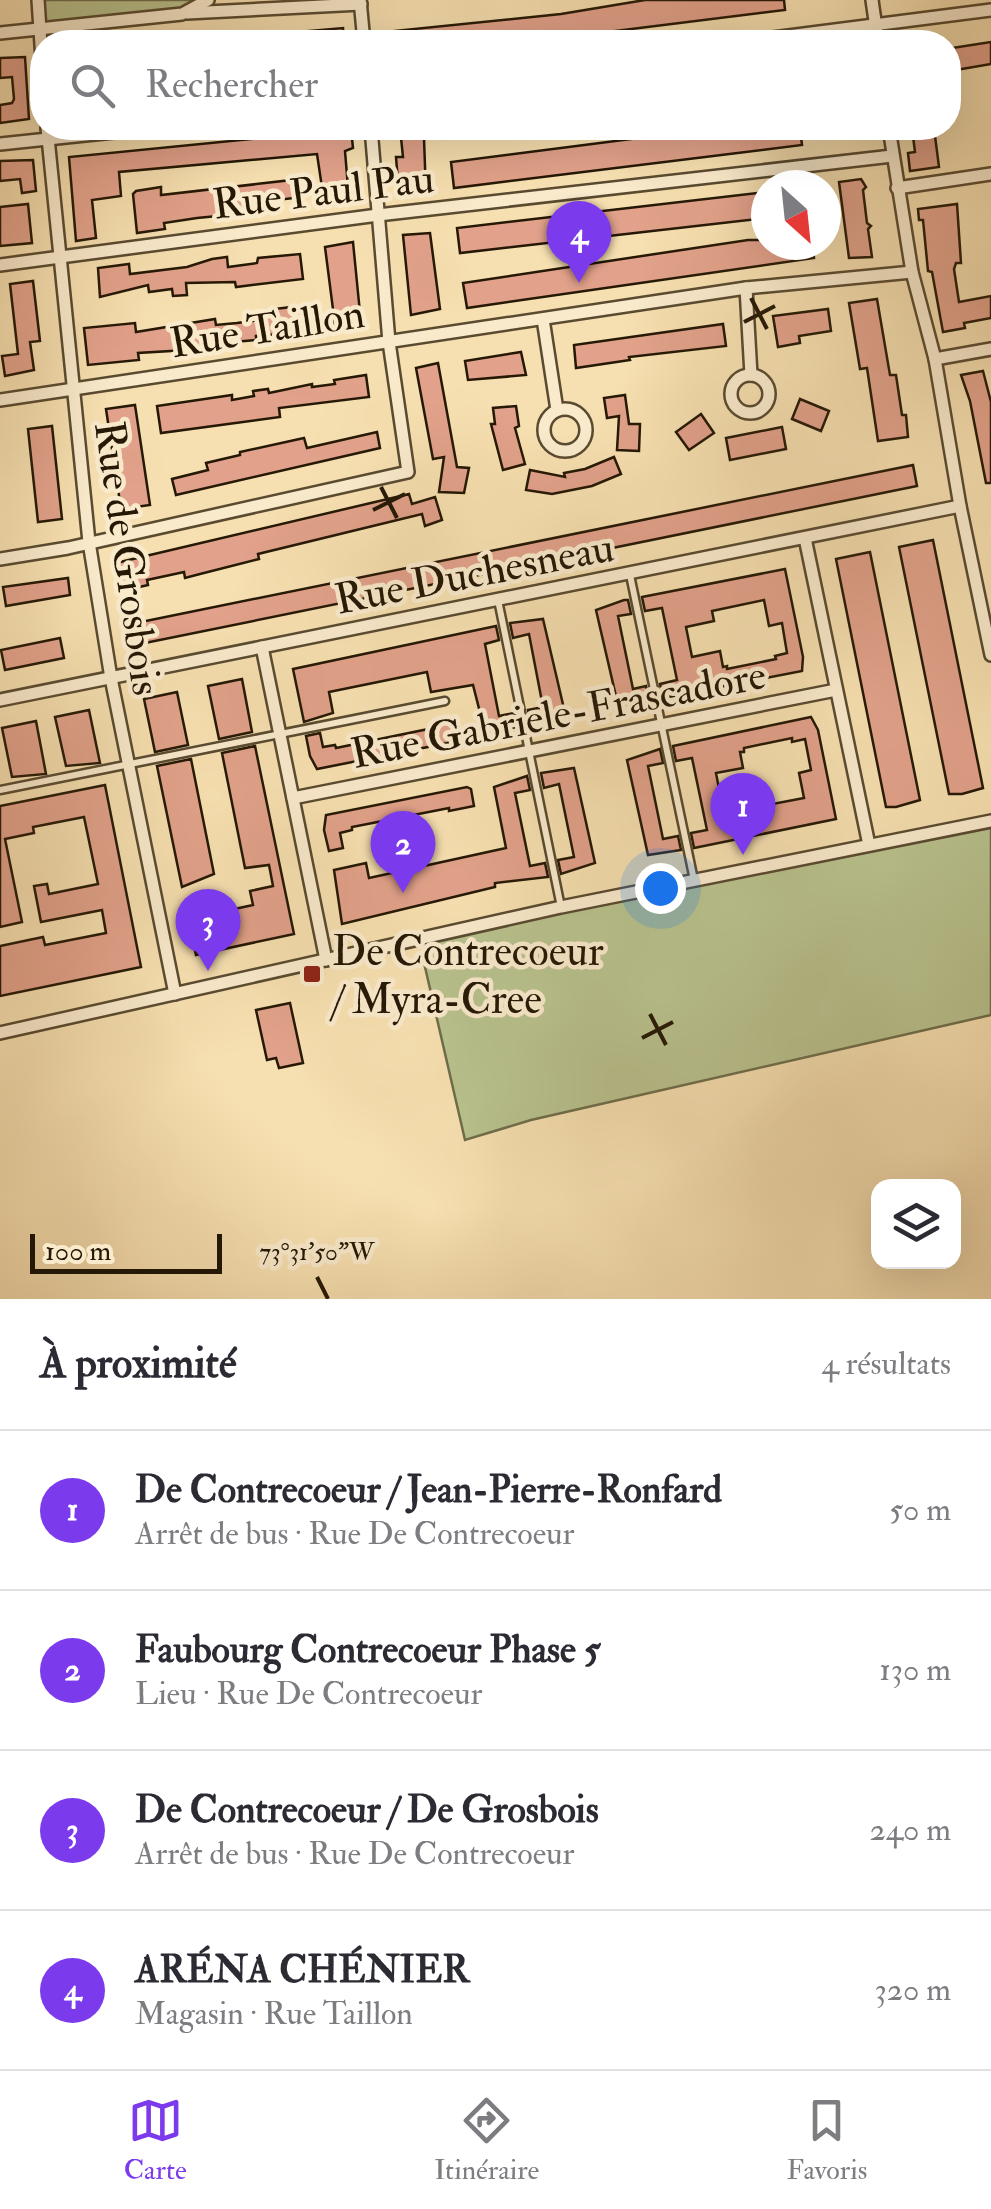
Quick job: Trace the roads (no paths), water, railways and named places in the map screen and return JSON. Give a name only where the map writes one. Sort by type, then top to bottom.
[{"type":"street","points":[[38,0],[40,29]]},
{"type":"street","points":[[182,14],[208,0]]},
{"type":"street","points":[[872,0],[876,30]]},
{"type":"street","points":[[0,33],[182,14],[360,2],[363,30]]},
{"type":"street","points":[[842,30],[991,10]]},
{"type":"street","points":[[0,144],[30,137]]},
{"type":"street","name":"Rue de Grosbois","points":[[49,140],[88,542],[111,678],[175,994]]},
{"type":"street","points":[[0,559],[408,472],[389,342],[372,140]]},
{"type":"street","points":[[890,140],[912,272],[935,359],[991,656]]},
{"type":"street","name":"Rue Paul Pau","points":[[0,265],[378,215],[892,156]]},
{"type":"street","points":[[897,188],[991,174]]},
{"type":"street","name":"Rue Taillon","points":[[0,400],[746,288],[912,272]]},
{"type":"street","points":[[746,288],[751,376]]},
{"type":"street","points":[[543,319],[557,410]]},
{"type":"street","points":[[935,359],[991,349]]},
{"type":"street","name":"Rue Duchesneau","points":[[0,700],[960,506]]},
{"type":"street","points":[[805,538],[869,845]]},
{"type":"street","points":[[262,647],[326,960]]},
{"type":"street","name":"Rue Gabriele-Frascadore","points":[[293,798],[836,690]]},
{"type":"street","points":[[0,1033],[561,907],[991,821]]},
{"type":"lane","points":[[630,575],[694,880]]},
{"type":"lane","points":[[498,600],[561,907]]},
{"type":"lane","points":[[0,790],[445,700]]},
{"type":"place","name":"ARÉNA CHÉNIER","points":[[579,283]]},
{"type":"place","name":"De Contrecoeur / Jean-Pierre-Ronfard","points":[[743,855]]},
{"type":"place","name":"Faubourg Contrecoeur Phase 5","points":[[403,893]]},
{"type":"place","name":"De Contrecoeur / De Grosbois","points":[[208,971]]},
{"type":"place","name":"De Contrecoeur / Myra-Cree","points":[[312,974]]}]
